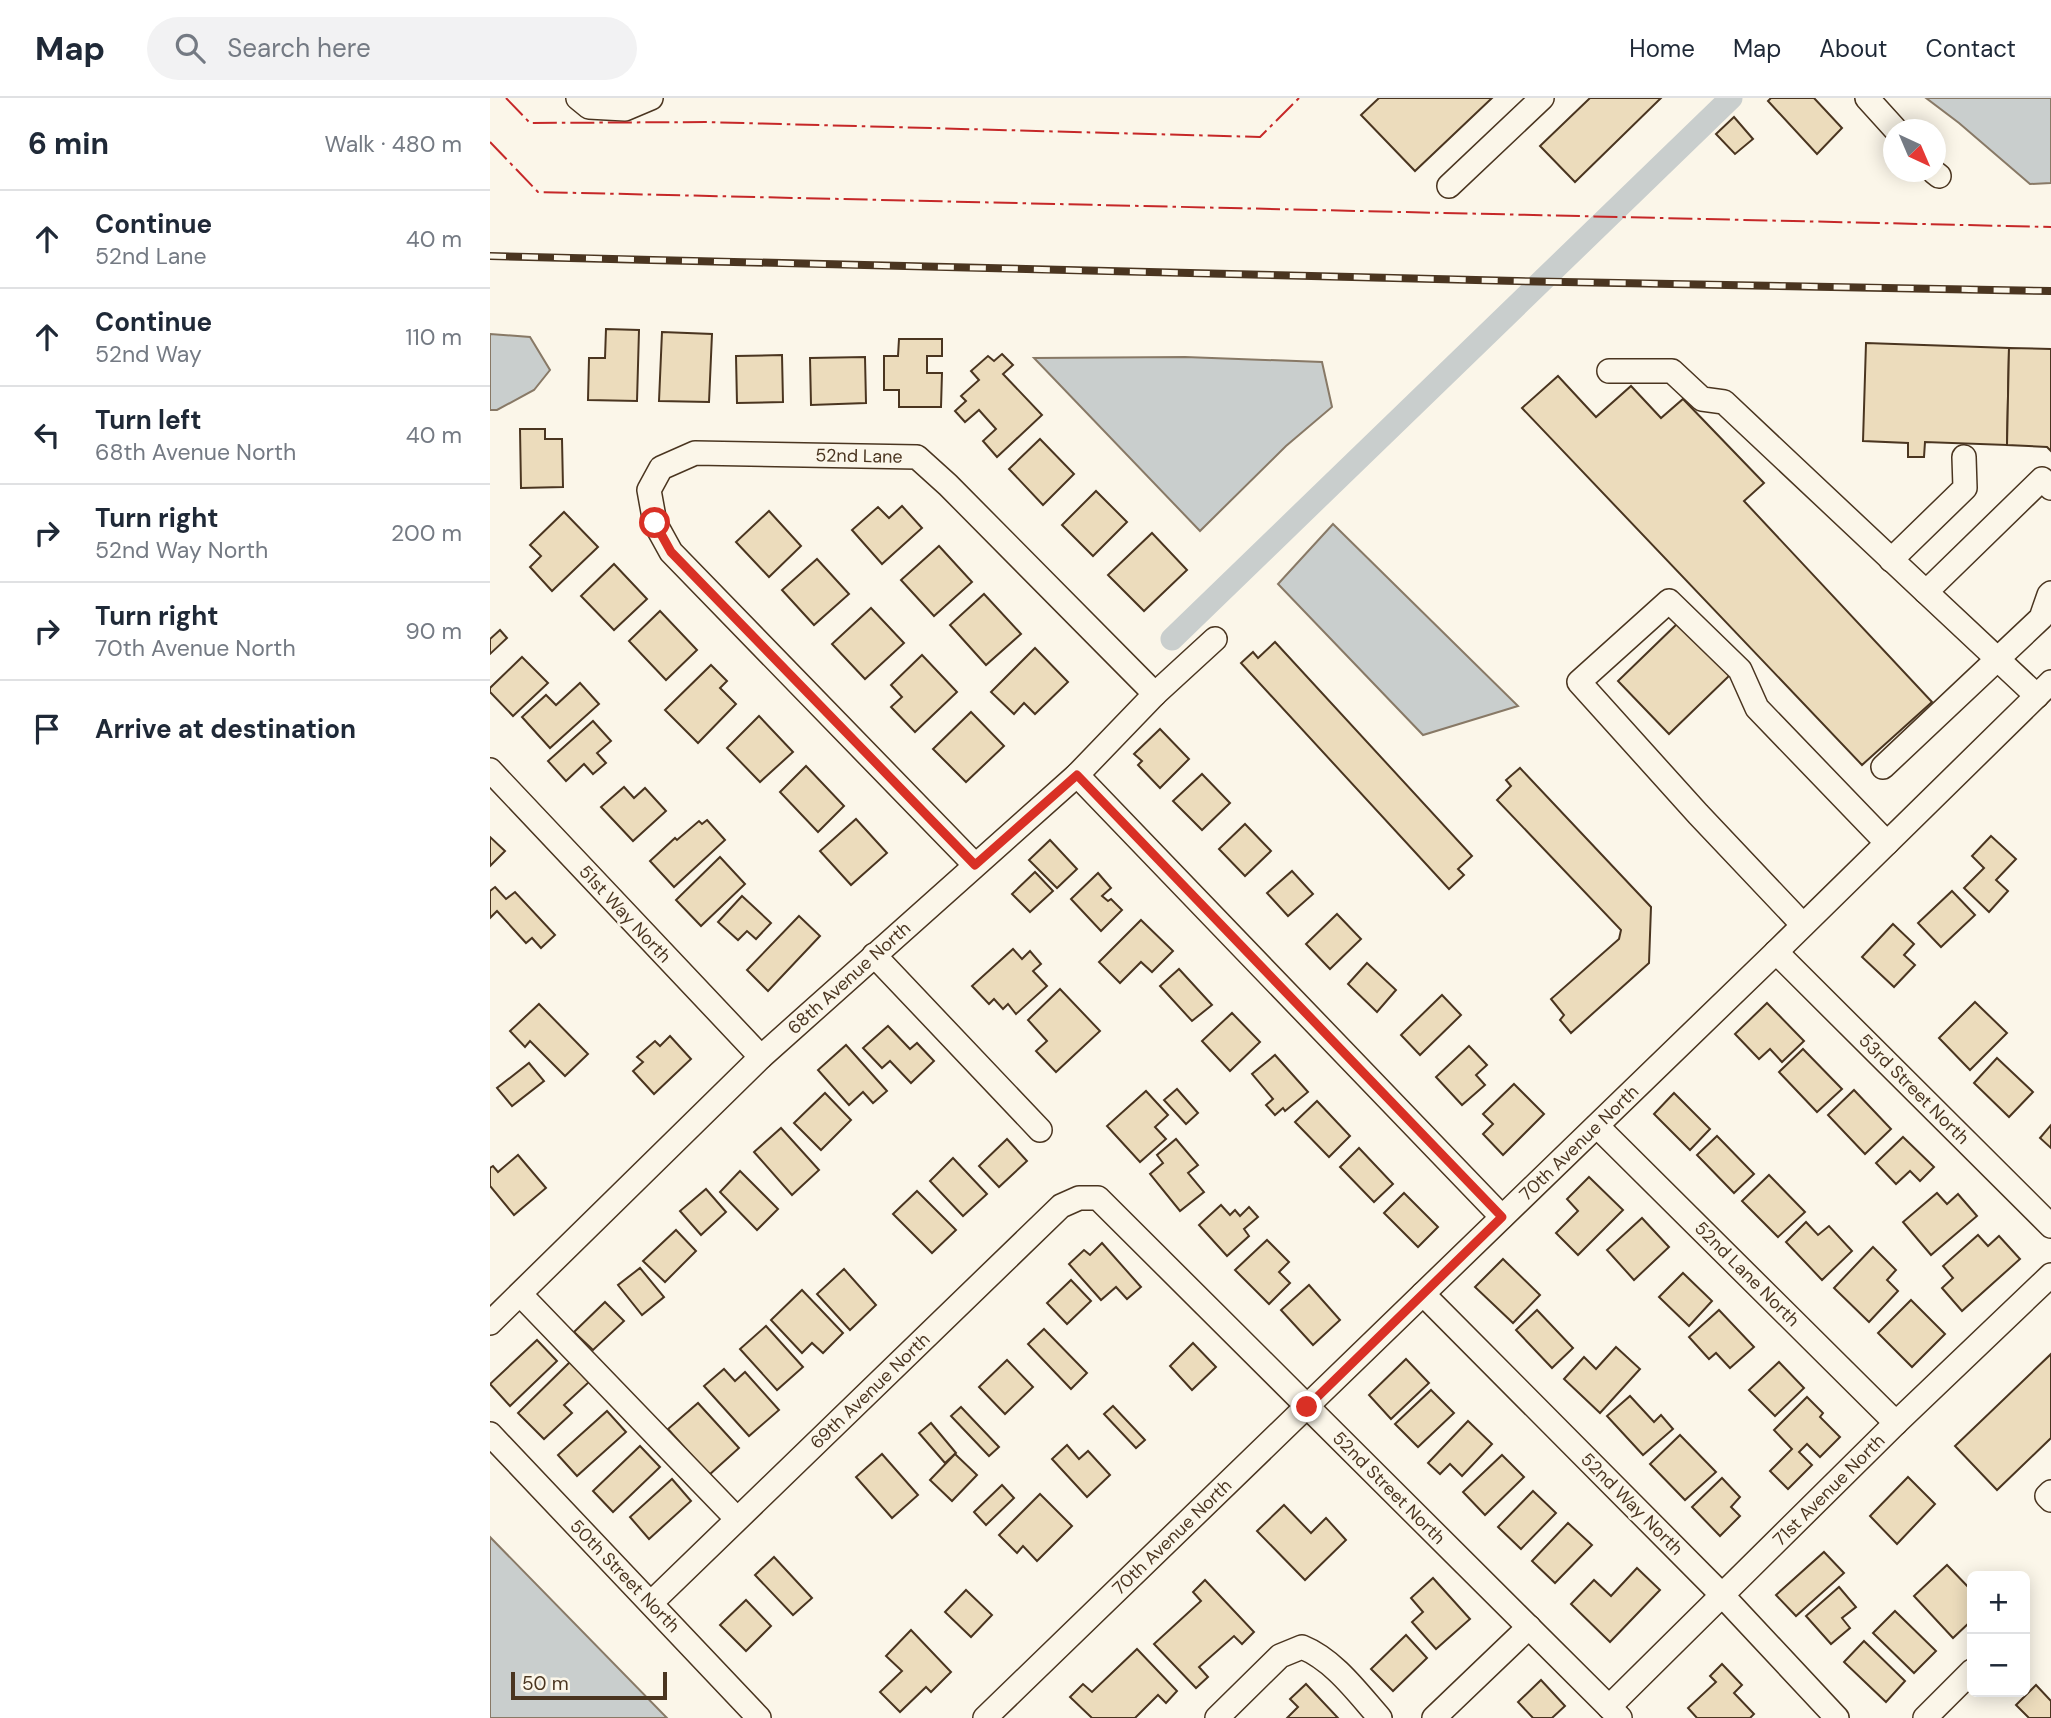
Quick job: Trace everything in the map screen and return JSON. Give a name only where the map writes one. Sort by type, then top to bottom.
[{"type":"street","points":[[578,98],[589,107],[625,108],[651,98]]},
{"type":"street","points":[[1450,186],[1542,98]]},
{"type":"street","points":[[1867,98],[1886,119]]},
{"type":"street","points":[[1609,370],[1672,370],[1702,399],[1724,402],[1999,660],[2044,689]]},
{"type":"street","name":"52nd Lane","points":[[975,865],[671,552],[655,523],[649,491],[661,468],[695,453],[917,457],[948,485],[1154,694]]},
{"type":"street","points":[[1891,560],[1965,488],[1964,457]]},
{"type":"street","points":[[1926,593],[2042,479],[2051,488]]},
{"type":"street","points":[[1883,767],[2041,618],[2051,593]]},
{"type":"street","points":[[1803,925],[1579,682],[1670,601],[1740,670],[1757,708],[1887,843]]},
{"type":"street","name":"68th Avenue North","points":[[490,1323],[761,1057],[1077,775],[1154,694],[1216,639]]},
{"type":"street","name":"70th Avenue North","points":[[985,1718],[2044,689]]},
{"type":"street","name":"51st Way North","points":[[490,770],[761,1057]]},
{"type":"street","points":[[1077,775],[1502,1217]]},
{"type":"street","name":"53rd Street North","points":[[1776,952],[2051,1226]]},
{"type":"street","points":[[874,955],[1040,1130]]},
{"type":"street","name":"52nd Lane North","points":[[1597,1126],[1896,1423]]},
{"type":"street","name":"69th Avenue North","points":[[651,1603],[1061,1206],[1079,1198],[1098,1198]]},
{"type":"street","name":"52nd Street North","points":[[1098,1198],[1614,1713]]},
{"type":"street","name":"71st Avenue North","points":[[1614,1713],[1723,1596],[1896,1423],[2051,1275]]},
{"type":"street","points":[[520,1294],[737,1519]]},
{"type":"street","name":"52nd Way North","points":[[1423,1294],[1723,1596],[1838,1718]]},
{"type":"street","name":"50th Street North","points":[[490,1434],[759,1718]]},
{"type":"street","points":[[2051,1493],[2047,1496],[2051,1500]]},
{"type":"street","points":[[1434,1718],[1529,1627]]},
{"type":"street","points":[[1217,1718],[1280,1656],[1302,1647],[1313,1651],[1329,1663],[1380,1718]]},
{"type":"street","points":[[1925,1718],[1967,1676]]},
{"type":"shaded area","points":[[1926,98],[2051,98],[2051,183],[2030,184]]},
{"type":"shaded area","points":[[490,334],[530,337],[550,370],[534,390],[497,410],[490,410]]},
{"type":"shaded area","points":[[1185,357],[1322,362],[1332,407],[1286,446],[1200,531],[1034,358]]},
{"type":"shaded area","points":[[1333,524],[1518,706],[1423,735],[1278,584]]},
{"type":"shaded area","points":[[490,1537],[667,1718],[490,1718]]},
{"type":"building","points":[[1379,98],[1492,98],[1415,171],[1361,115]]},
{"type":"building","points":[[1590,98],[1661,98],[1575,182],[1540,146]]},
{"type":"building","points":[[1771,98],[1814,98],[1842,128],[1817,154],[1768,101]]},
{"type":"building","points":[[1734,117],[1753,139],[1735,154],[1716,134]]},
{"type":"building","points":[[606,329],[639,330],[637,401],[588,400],[589,358],[605,358]]},
{"type":"building","points":[[662,332],[712,334],[709,402],[659,401]]},
{"type":"building","points":[[899,339],[942,339],[942,356],[927,356],[927,373],[942,373],[941,407],[899,407],[899,390],[884,390],[884,356],[898,356]]},
{"type":"building","points":[[1866,343],[2009,348],[2007,445],[1925,442],[1924,457],[1908,457],[1908,443],[1863,441]]},
{"type":"building","points":[[2009,348],[2051,349],[2051,451],[2047,447],[2007,445]]},
{"type":"building","points":[[1002,354],[1013,365],[1003,374],[1042,415],[997,457],[983,441],[996,429],[979,410],[965,422],[955,411],[966,401],[961,396],[979,380],[971,371],[988,356],[994,361]]},
{"type":"building","points":[[782,355],[783,402],[737,403],[736,356]]},
{"type":"building","points":[[865,357],[866,403],[811,405],[810,358]]},
{"type":"building","points":[[1558,376],[1596,417],[1631,386],[1661,418],[1683,399],[1764,483],[1744,501],[1932,702],[1862,765],[1522,408]]},
{"type":"building","points":[[520,429],[545,429],[545,439],[562,439],[563,487],[521,488]]},
{"type":"building","points":[[1040,439],[1074,474],[1043,505],[1009,469]]},
{"type":"building","points":[[1096,491],[1127,522],[1093,556],[1062,525]]},
{"type":"building","points":[[902,506],[922,528],[882,564],[852,530],[878,507],[889,518]]},
{"type":"building","points":[[769,511],[801,546],[769,577],[736,542]]},
{"type":"building","points":[[564,512],[598,547],[552,591],[530,567],[541,556],[530,545]]},
{"type":"building","points":[[1152,533],[1187,570],[1144,611],[1108,575]]},
{"type":"building","points":[[939,546],[972,582],[934,616],[901,580]]},
{"type":"building","points":[[817,559],[849,594],[814,625],[782,590]]},
{"type":"building","points":[[614,564],[647,599],[614,630],[581,596]]},
{"type":"building","points":[[984,594],[1021,634],[986,665],[950,625]]},
{"type":"building","points":[[871,608],[904,643],[865,679],[832,644]]},
{"type":"building","points":[[660,611],[697,650],[666,680],[629,641]]},
{"type":"building","points":[[1679,622],[1730,675],[1669,734],[1618,681]]},
{"type":"building","points":[[500,630],[507,638],[490,654],[490,639]]},
{"type":"building","points":[[1275,642],[1472,856],[1458,869],[1464,875],[1449,889],[1241,663],[1253,652],[1258,658]]},
{"type":"building","points":[[1035,648],[1068,682],[1035,714],[1024,703],[1014,714],[991,692]]},
{"type":"building","points":[[922,655],[957,692],[915,732],[891,707],[902,697],[891,685]]},
{"type":"building","points":[[522,657],[548,683],[513,716],[490,692],[490,688]]},
{"type":"building","points":[[711,665],[727,681],[720,688],[736,704],[698,743],[665,710]]},
{"type":"building","points":[[580,683],[599,704],[550,748],[522,717],[546,695],[556,705]]},
{"type":"building","points":[[971,712],[1004,746],[966,782],[933,749]]},
{"type":"building","points":[[759,716],[793,752],[760,782],[727,748]]},
{"type":"building","points":[[593,721],[611,741],[597,753],[606,763],[593,774],[584,764],[566,781],[548,761]]},
{"type":"building","points":[[1160,729],[1189,759],[1160,788],[1138,765],[1142,761],[1134,754]]},
{"type":"building","points":[[806,766],[844,806],[818,832],[780,792]]},
{"type":"building","points":[[1520,768],[1651,907],[1649,963],[1571,1033],[1560,1020],[1564,1015],[1551,999],[1619,939],[1621,930],[1497,800],[1511,786],[1506,780]]},
{"type":"building","points":[[1202,774],[1230,803],[1202,830],[1173,801]]},
{"type":"building","points":[[624,787],[634,798],[645,788],[666,811],[633,841],[601,807]]},
{"type":"building","points":[[856,819],[887,853],[851,885],[820,851]]},
{"type":"building","points":[[707,820],[725,840],[674,887],[650,861],[675,838],[677,840],[699,821],[702,824]]},
{"type":"building","points":[[1245,824],[1271,851],[1245,876],[1219,849]]},
{"type":"building","points":[[1991,836],[2016,859],[1996,880],[2008,891],[1989,912],[1964,888],[1984,868],[1972,856]]},
{"type":"building","points":[[490,837],[505,851],[490,866]]},
{"type":"building","points":[[1050,840],[1077,869],[1057,888],[1029,860]]},
{"type":"building","points":[[720,857],[745,884],[701,926],[676,900]]},
{"type":"building","points":[[1292,871],[1313,894],[1288,916],[1267,893]]},
{"type":"building","points":[[1035,872],[1053,891],[1030,912],[1012,894]]},
{"type":"building","points":[[1098,873],[1111,888],[1102,896],[1108,901],[1111,899],[1122,910],[1101,931],[1071,899]]},
{"type":"building","points":[[495,887],[506,899],[515,892],[555,935],[541,948],[532,938],[526,943],[497,911],[490,918],[490,891]]},
{"type":"building","points":[[1952,891],[1975,915],[1941,947],[1918,923]]},
{"type":"building","points":[[742,896],[771,923],[756,939],[747,931],[738,940],[718,922]]},
{"type":"building","points":[[1337,914],[1361,939],[1330,969],[1306,944]]},
{"type":"building","points":[[799,916],[820,936],[768,991],[747,970]]},
{"type":"building","points":[[1141,920],[1173,951],[1152,972],[1141,962],[1120,983],[1099,962]]},
{"type":"building","points":[[1893,924],[1914,944],[1904,955],[1915,965],[1894,987],[1862,957]]},
{"type":"building","points":[[1013,949],[1022,959],[1030,951],[1041,964],[1033,971],[1047,986],[1016,1014],[1008,1004],[1003,1009],[994,999],[989,1004],[972,986]]},
{"type":"building","points":[[1367,963],[1396,990],[1377,1012],[1348,984]]},
{"type":"building","points":[[1179,969],[1212,1005],[1192,1021],[1160,986]]},
{"type":"building","points":[[1060,989],[1100,1031],[1056,1072],[1036,1051],[1047,1041],[1028,1020]]},
{"type":"building","points":[[1442,995],[1461,1015],[1420,1055],[1401,1035]]},
{"type":"building","points":[[1975,1002],[2007,1033],[1970,1070],[1939,1038]]},
{"type":"building","points":[[1767,1003],[1804,1041],[1782,1062],[1770,1049],[1759,1059],[1735,1034]]},
{"type":"building","points":[[539,1004],[588,1054],[565,1076],[530,1041],[525,1047],[510,1031]]},
{"type":"building","points":[[1232,1013],[1260,1042],[1230,1071],[1202,1041]]},
{"type":"building","points":[[888,1026],[910,1049],[917,1043],[934,1061],[911,1083],[890,1061],[882,1068],[863,1048]]},
{"type":"building","points":[[670,1036],[691,1059],[654,1094],[633,1071],[643,1062],[637,1057],[655,1041],[660,1046]]},
{"type":"building","points":[[846,1045],[887,1091],[873,1103],[863,1092],[849,1105],[818,1070]]},
{"type":"building","points":[[1469,1046],[1487,1065],[1476,1075],[1485,1085],[1462,1105],[1436,1077]]},
{"type":"building","points":[[1803,1049],[1842,1089],[1817,1112],[1779,1072]]},
{"type":"building","points":[[1275,1055],[1308,1092],[1285,1111],[1283,1108],[1275,1115],[1266,1105],[1273,1099],[1252,1074]]},
{"type":"building","points":[[1997,1058],[2033,1092],[2009,1117],[1974,1083]]},
{"type":"building","points":[[529,1063],[544,1081],[512,1106],[497,1088]]},
{"type":"building","points":[[1514,1084],[1544,1114],[1503,1155],[1483,1134],[1493,1124],[1483,1114]]},
{"type":"building","points":[[1177,1089],[1198,1113],[1186,1124],[1164,1100]]},
{"type":"building","points":[[1854,1090],[1891,1129],[1865,1154],[1828,1115]]},
{"type":"building","points":[[1146,1091],[1168,1115],[1155,1127],[1166,1139],[1140,1162],[1107,1126]]},
{"type":"building","points":[[825,1093],[851,1120],[821,1150],[794,1123]]},
{"type":"building","points":[[1674,1093],[1710,1129],[1690,1150],[1654,1114]]},
{"type":"building","points":[[1317,1101],[1350,1136],[1329,1157],[1295,1122]]},
{"type":"building","points":[[2051,1125],[2051,1148],[2040,1138]]},
{"type":"building","points":[[781,1128],[819,1170],[792,1195],[754,1152]]},
{"type":"building","points":[[1717,1136],[1754,1174],[1734,1193],[1697,1155]]},
{"type":"building","points":[[1903,1137],[1934,1167],[1920,1181],[1910,1171],[1896,1184],[1876,1163]]},
{"type":"building","points":[[1007,1139],[1027,1161],[999,1187],[979,1166]]},
{"type":"building","points":[[1176,1139],[1198,1165],[1188,1173],[1204,1192],[1180,1211],[1150,1174],[1163,1163],[1157,1155]]},
{"type":"building","points":[[1359,1148],[1393,1184],[1374,1202],[1340,1167]]},
{"type":"building","points":[[518,1155],[546,1188],[514,1215],[490,1186],[490,1168],[493,1166],[498,1172]]},
{"type":"building","points":[[953,1158],[987,1194],[963,1216],[930,1181]]},
{"type":"building","points":[[740,1171],[778,1209],[757,1230],[720,1192]]},
{"type":"building","points":[[1769,1175],[1805,1212],[1778,1237],[1742,1201]]},
{"type":"building","points":[[1589,1177],[1623,1210],[1578,1255],[1556,1233],[1578,1211],[1567,1199]]},
{"type":"building","points":[[706,1189],[726,1212],[701,1235],[680,1211]]},
{"type":"building","points":[[917,1191],[956,1230],[932,1253],[893,1214]]},
{"type":"building","points":[[1404,1193],[1438,1227],[1418,1247],[1384,1213]]},
{"type":"building","points":[[1937,1193],[1947,1204],[1958,1194],[1977,1216],[1931,1255],[1903,1222]]},
{"type":"building","points":[[1221,1205],[1230,1215],[1235,1210],[1240,1216],[1249,1207],[1258,1217],[1244,1229],[1249,1236],[1227,1256],[1199,1225]]},
{"type":"building","points":[[1642,1218],[1669,1247],[1634,1280],[1607,1250]]},
{"type":"building","points":[[1806,1222],[1818,1235],[1829,1226],[1852,1251],[1822,1280],[1786,1242]]},
{"type":"building","points":[[676,1230],[696,1251],[665,1282],[643,1261]]},
{"type":"building","points":[[1978,1235],[1988,1246],[1999,1236],[2020,1259],[1962,1311],[1942,1288],[1953,1278],[1943,1266]]},
{"type":"building","points":[[1267,1240],[1289,1262],[1279,1272],[1290,1283],[1269,1304],[1235,1270]]},
{"type":"building","points":[[1102,1243],[1141,1287],[1127,1299],[1116,1287],[1101,1300],[1069,1264],[1084,1250],[1090,1255]]},
{"type":"building","points":[[1873,1247],[1896,1270],[1887,1280],[1898,1291],[1869,1322],[1834,1288]]},
{"type":"building","points":[[1503,1259],[1540,1295],[1513,1323],[1475,1287]]},
{"type":"building","points":[[640,1268],[664,1297],[642,1315],[618,1285]]},
{"type":"building","points":[[844,1269],[876,1305],[850,1330],[817,1294]]},
{"type":"building","points":[[1683,1273],[1712,1301],[1689,1326],[1659,1297]]},
{"type":"building","points":[[1071,1280],[1091,1301],[1067,1324],[1047,1303]]},
{"type":"building","points":[[1309,1285],[1340,1320],[1313,1345],[1281,1310]]},
{"type":"building","points":[[802,1290],[843,1333],[823,1353],[812,1343],[802,1353],[771,1320]]},
{"type":"building","points":[[1911,1300],[1945,1334],[1912,1367],[1878,1333]]},
{"type":"building","points":[[605,1302],[624,1321],[593,1350],[574,1332]]},
{"type":"building","points":[[1537,1310],[1573,1348],[1552,1368],[1516,1330]]},
{"type":"building","points":[[1719,1310],[1754,1347],[1730,1368],[1716,1353],[1709,1359],[1689,1337]]},
{"type":"building","points":[[766,1326],[803,1367],[777,1390],[740,1349]]},
{"type":"building","points":[[1044,1329],[1087,1373],[1071,1389],[1028,1344]]},
{"type":"building","points":[[537,1340],[557,1361],[510,1406],[490,1384]]},
{"type":"building","points":[[1193,1343],[1216,1367],[1192,1390],[1170,1366]]},
{"type":"building","points":[[1616,1347],[1640,1369],[1600,1413],[1564,1379],[1584,1357],[1596,1369]]},
{"type":"building","points":[[2051,1354],[2051,1438],[1997,1490],[1955,1446]]},
{"type":"building","points":[[1406,1359],[1429,1383],[1391,1419],[1369,1395]]},
{"type":"building","points":[[1007,1360],[1033,1387],[1005,1414],[979,1387]]},
{"type":"building","points":[[570,1362],[589,1382],[564,1405],[572,1413],[544,1439],[518,1413]]},
{"type":"building","points":[[1779,1362],[1804,1388],[1775,1416],[1749,1390]]},
{"type":"building","points":[[724,1369],[735,1381],[745,1372],[779,1410],[749,1436],[704,1386]]},
{"type":"building","points":[[1431,1390],[1454,1413],[1418,1447],[1395,1424]]},
{"type":"building","points":[[1630,1396],[1654,1422],[1661,1415],[1673,1429],[1643,1455],[1607,1416]]},
{"type":"building","points":[[1807,1397],[1823,1413],[1820,1417],[1840,1437],[1820,1457],[1807,1444],[1799,1452],[1812,1465],[1788,1489],[1770,1471],[1792,1449],[1774,1430]]},
{"type":"building","points":[[698,1403],[739,1448],[709,1475],[668,1429]]},
{"type":"building","points":[[1113,1406],[1145,1440],[1136,1448],[1104,1414]]},
{"type":"building","points":[[961,1407],[999,1447],[989,1456],[951,1416]]},
{"type":"building","points":[[607,1411],[626,1432],[577,1476],[558,1455]]},
{"type":"building","points":[[1468,1421],[1492,1444],[1462,1476],[1450,1464],[1440,1474],[1428,1463]]},
{"type":"building","points":[[931,1423],[956,1453],[945,1463],[919,1433]]},
{"type":"building","points":[[1680,1435],[1716,1472],[1685,1500],[1650,1464]]},
{"type":"building","points":[[1067,1445],[1079,1459],[1088,1451],[1110,1475],[1087,1497],[1052,1459]]},
{"type":"building","points":[[640,1446],[660,1467],[613,1512],[593,1491]]},
{"type":"building","points":[[882,1454],[918,1495],[892,1518],[856,1477]]},
{"type":"building","points":[[955,1454],[977,1475],[952,1501],[930,1480]]},
{"type":"building","points":[[1502,1455],[1524,1477],[1485,1515],[1463,1492]]},
{"type":"building","points":[[1908,1477],[1935,1504],[1897,1544],[1870,1516]]},
{"type":"building","points":[[1722,1478],[1740,1497],[1731,1507],[1740,1516],[1720,1536],[1692,1507]]},
{"type":"building","points":[[672,1479],[691,1501],[649,1539],[630,1517]]},
{"type":"building","points":[[1002,1485],[1014,1498],[986,1525],[974,1512]]},
{"type":"building","points":[[1533,1491],[1556,1513],[1521,1549],[1498,1527]]},
{"type":"building","points":[[1040,1494],[1072,1526],[1037,1561],[1023,1546],[1017,1553],[999,1535]]},
{"type":"building","points":[[1284,1505],[1311,1533],[1326,1518],[1346,1540],[1305,1580],[1257,1531]]},
{"type":"building","points":[[1568,1523],[1592,1545],[1555,1583],[1532,1561]]},
{"type":"building","points":[[1824,1552],[1844,1573],[1796,1616],[1776,1595]]},
{"type":"building","points":[[774,1557],[812,1598],[793,1615],[755,1575]]},
{"type":"building","points":[[1947,1565],[1967,1586],[1967,1625],[1953,1638],[1914,1596]]},
{"type":"building","points":[[1637,1568],[1660,1590],[1610,1642],[1571,1604],[1594,1580],[1611,1596]]},
{"type":"building","points":[[1433,1578],[1470,1619],[1436,1649],[1412,1622],[1423,1612],[1411,1598]]},
{"type":"building","points":[[1205,1580],[1254,1632],[1242,1644],[1234,1636],[1199,1667],[1208,1677],[1196,1688],[1154,1644],[1201,1601],[1193,1592]]},
{"type":"building","points":[[1839,1587],[1856,1607],[1842,1618],[1850,1628],[1831,1644],[1806,1616]]},
{"type":"building","points":[[966,1590],[992,1615],[971,1637],[945,1612]]},
{"type":"building","points":[[746,1600],[771,1626],[746,1651],[720,1625]]},
{"type":"building","points":[[1895,1611],[1936,1651],[1914,1673],[1873,1633]]},
{"type":"building","points":[[911,1630],[951,1672],[931,1692],[926,1687],[900,1712],[880,1692],[902,1671],[886,1656]]},
{"type":"building","points":[[1406,1635],[1427,1658],[1393,1691],[1371,1669]]},
{"type":"building","points":[[1864,1641],[1905,1681],[1886,1702],[1844,1662]]},
{"type":"building","points":[[1137,1649],[1177,1691],[1166,1703],[1158,1695],[1135,1718],[1092,1718],[1070,1697],[1083,1684],[1092,1692]]},
{"type":"building","points":[[1722,1664],[1742,1685],[1734,1693],[1754,1714],[1750,1718],[1697,1718],[1688,1708],[1716,1682],[1710,1676]]},
{"type":"building","points":[[1541,1680],[1565,1706],[1552,1718],[1533,1718],[1518,1702]]},
{"type":"building","points":[[1306,1684],[1338,1718],[1287,1718],[1298,1707],[1290,1699]]},
{"type":"building","points":[[2036,1685],[2051,1701],[2051,1718],[2029,1718],[2016,1705],[2024,1697],[2030,1697],[2030,1691]]},
{"type":"waterway","points":[[1172,639],[1731,98]]},
{"type":"railway","points":[[490,256],[2051,291]]},
{"type":"power","points":[[506,98],[530,123],[706,122],[1260,137],[1299,98]]},
{"type":"power","points":[[490,142],[538,192],[2051,227]]},
{"type":"route","points":[[655,523],[671,552],[975,865],[1077,775],[1502,1217],[1307,1407]]}]
